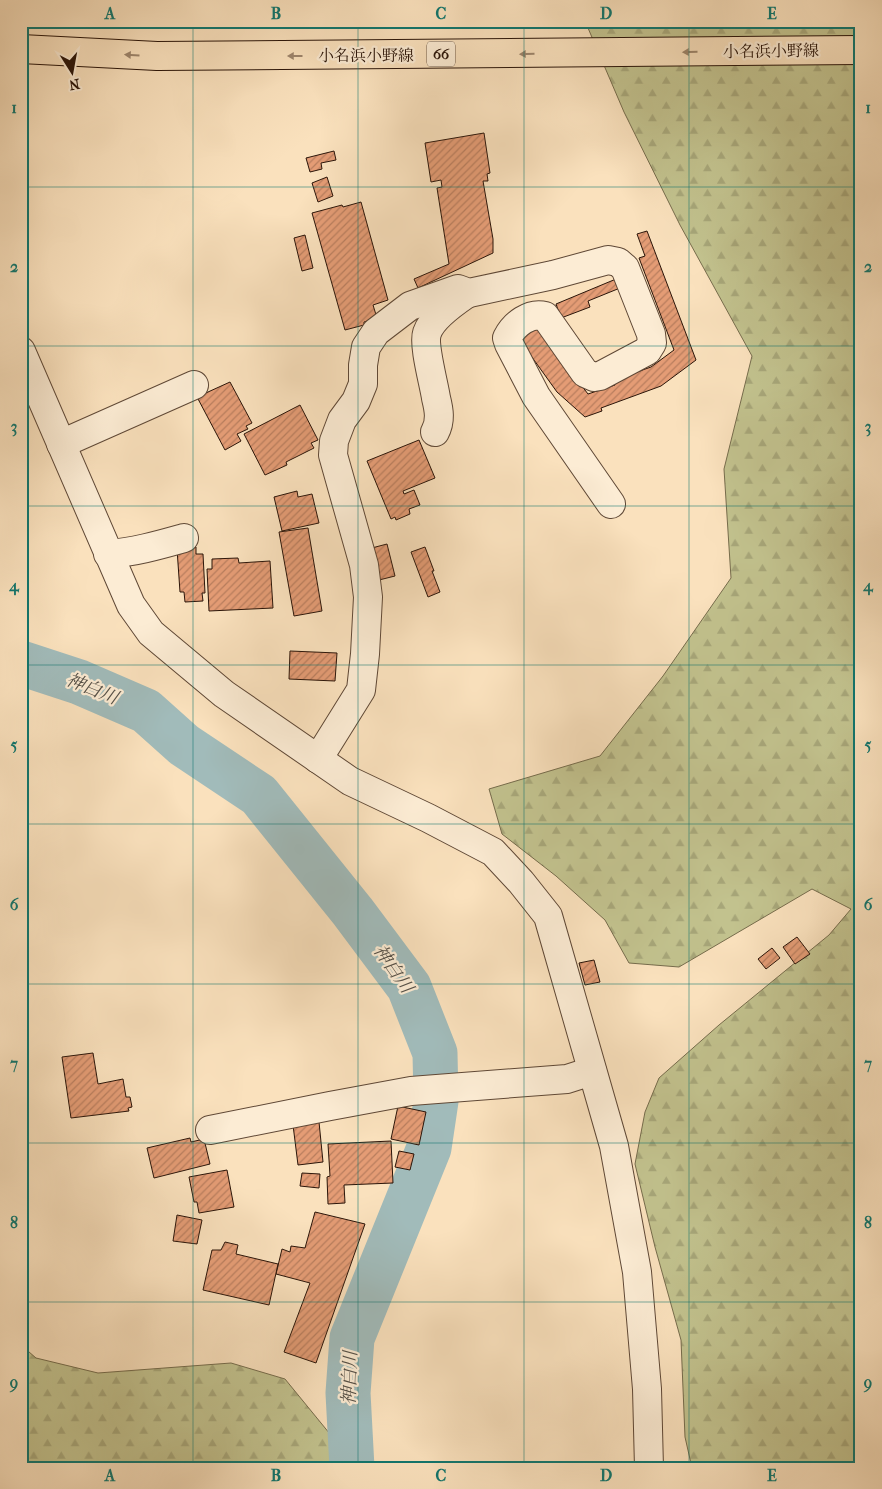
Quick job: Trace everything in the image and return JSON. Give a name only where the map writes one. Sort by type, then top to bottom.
[{"type":"main road","name":"小名浜小野線","points":[[21,49],[156,56],[861,50]]},
{"type":"street","points":[[435,432],[439,421],[438,408],[426,346],[426,334],[432,324],[451,304],[470,293],[553,275],[608,260],[618,262],[625,268],[651,334],[652,344],[647,351],[600,376],[594,377],[585,373],[545,316],[538,314],[529,316],[511,331],[508,338],[509,344],[536,396],[611,504]]},
{"type":"street","points":[[318,759],[361,690],[366,644],[368,597],[364,565],[333,455],[334,441],[342,420],[356,401],[363,384],[363,365],[366,348],[376,332],[410,306],[458,289],[470,293]]},
{"type":"street","points":[[21,351],[131,605],[151,633],[224,694],[350,781],[428,818],[493,852],[521,882],[548,916],[614,1146],[637,1272],[647,1389],[649,1468]]},
{"type":"street","points":[[61,444],[194,385]]},
{"type":"street","points":[[108,554],[152,547],[184,538]]},
{"type":"street","points":[[210,1130],[411,1091],[567,1079],[592,1072]]},
{"type":"green space","points":[[585,21],[861,21],[861,1468],[692,1468],[685,1437],[681,1340],[655,1247],[635,1164],[645,1112],[659,1078],[719,1025],[829,935],[851,909],[812,889],[679,967],[629,963],[605,920],[556,876],[502,834],[489,789],[600,756],[663,676],[731,578],[724,469],[752,356],[680,225],[624,112]]},
{"type":"green space","points":[[21,1345],[36,1358],[98,1373],[231,1363],[285,1379],[348,1456],[350,1468],[21,1468]]},
{"type":"building","points":[[484,133],[490,173],[487,174],[488,181],[483,181],[493,239],[493,253],[418,288],[414,279],[449,264],[437,188],[442,187],[441,180],[431,182],[425,143]]},
{"type":"building","points":[[334,151],[336,160],[321,163],[322,169],[310,172],[306,158]]},
{"type":"building","points":[[327,177],[333,196],[318,202],[312,183]]},
{"type":"building","points":[[361,202],[388,300],[373,305],[377,318],[364,322],[364,325],[345,330],[312,213]]},
{"type":"building","points":[[647,231],[696,360],[661,386],[601,408],[602,411],[585,417],[557,392],[516,335],[536,319],[541,333],[588,394],[615,385],[614,380],[651,367],[674,350],[639,258],[645,256],[637,234]]},
{"type":"building","points":[[305,235],[313,268],[302,271],[294,238]]},
{"type":"building","points":[[616,279],[620,288],[588,301],[590,307],[561,318],[556,304]]},
{"type":"building","points":[[230,382],[252,423],[246,426],[248,429],[237,434],[241,441],[225,450],[197,397]]},
{"type":"building","points":[[300,405],[318,440],[311,443],[314,448],[286,462],[287,465],[265,475],[244,434]]},
{"type":"building","points":[[419,440],[435,478],[403,491],[404,494],[414,490],[420,505],[409,509],[410,514],[396,520],[395,517],[391,519],[367,461]]},
{"type":"building","points":[[297,491],[298,497],[312,494],[319,523],[282,531],[274,497]]},
{"type":"building","points":[[308,528],[322,611],[294,616],[279,532]]},
{"type":"building","points":[[387,544],[395,576],[375,581],[368,549]]},
{"type":"building","points":[[196,547],[196,554],[203,554],[205,593],[202,593],[203,601],[185,602],[184,592],[180,592],[177,549]]},
{"type":"building","points":[[425,547],[440,592],[428,597],[411,552]]},
{"type":"building","points":[[238,558],[239,563],[270,561],[273,608],[209,611],[207,569],[212,569],[212,559]]},
{"type":"building","points":[[290,651],[337,653],[335,681],[289,679]]},
{"type":"building","points":[[797,937],[810,954],[795,964],[783,947]]},
{"type":"building","points":[[772,948],[780,958],[766,969],[758,959]]},
{"type":"building","points":[[594,960],[600,982],[585,985],[579,963]]},
{"type":"building","points":[[93,1053],[98,1084],[123,1079],[126,1097],[130,1097],[132,1107],[128,1108],[129,1111],[71,1118],[62,1057]]},
{"type":"building","points":[[398,1106],[426,1112],[419,1145],[391,1139]]},
{"type":"building","points":[[319,1122],[323,1162],[298,1165],[293,1125]]},
{"type":"building","points":[[190,1138],[191,1142],[204,1139],[210,1164],[154,1178],[147,1148]]},
{"type":"building","points":[[391,1141],[393,1183],[344,1185],[345,1203],[328,1204],[327,1177],[330,1176],[328,1144]]},
{"type":"building","points":[[399,1151],[414,1154],[410,1170],[395,1167]]},
{"type":"building","points":[[227,1170],[234,1207],[199,1213],[197,1202],[194,1202],[189,1177]]},
{"type":"building","points":[[302,1173],[320,1174],[319,1188],[300,1186]]},
{"type":"building","points":[[315,1212],[365,1224],[316,1363],[284,1352],[310,1283],[276,1274],[282,1249],[290,1252],[291,1246],[305,1248]]},
{"type":"building","points":[[177,1215],[202,1220],[197,1244],[173,1241]]},
{"type":"building","points":[[225,1242],[238,1245],[236,1254],[278,1264],[269,1305],[203,1290],[212,1250],[221,1250]]},
{"type":"waterway","name":"神白川","points":[[21,663],[79,682],[146,711],[184,745],[259,795],[353,912],[409,987],[435,1053],[436,1101],[429,1148],[352,1338],[348,1393],[352,1468]]}]
